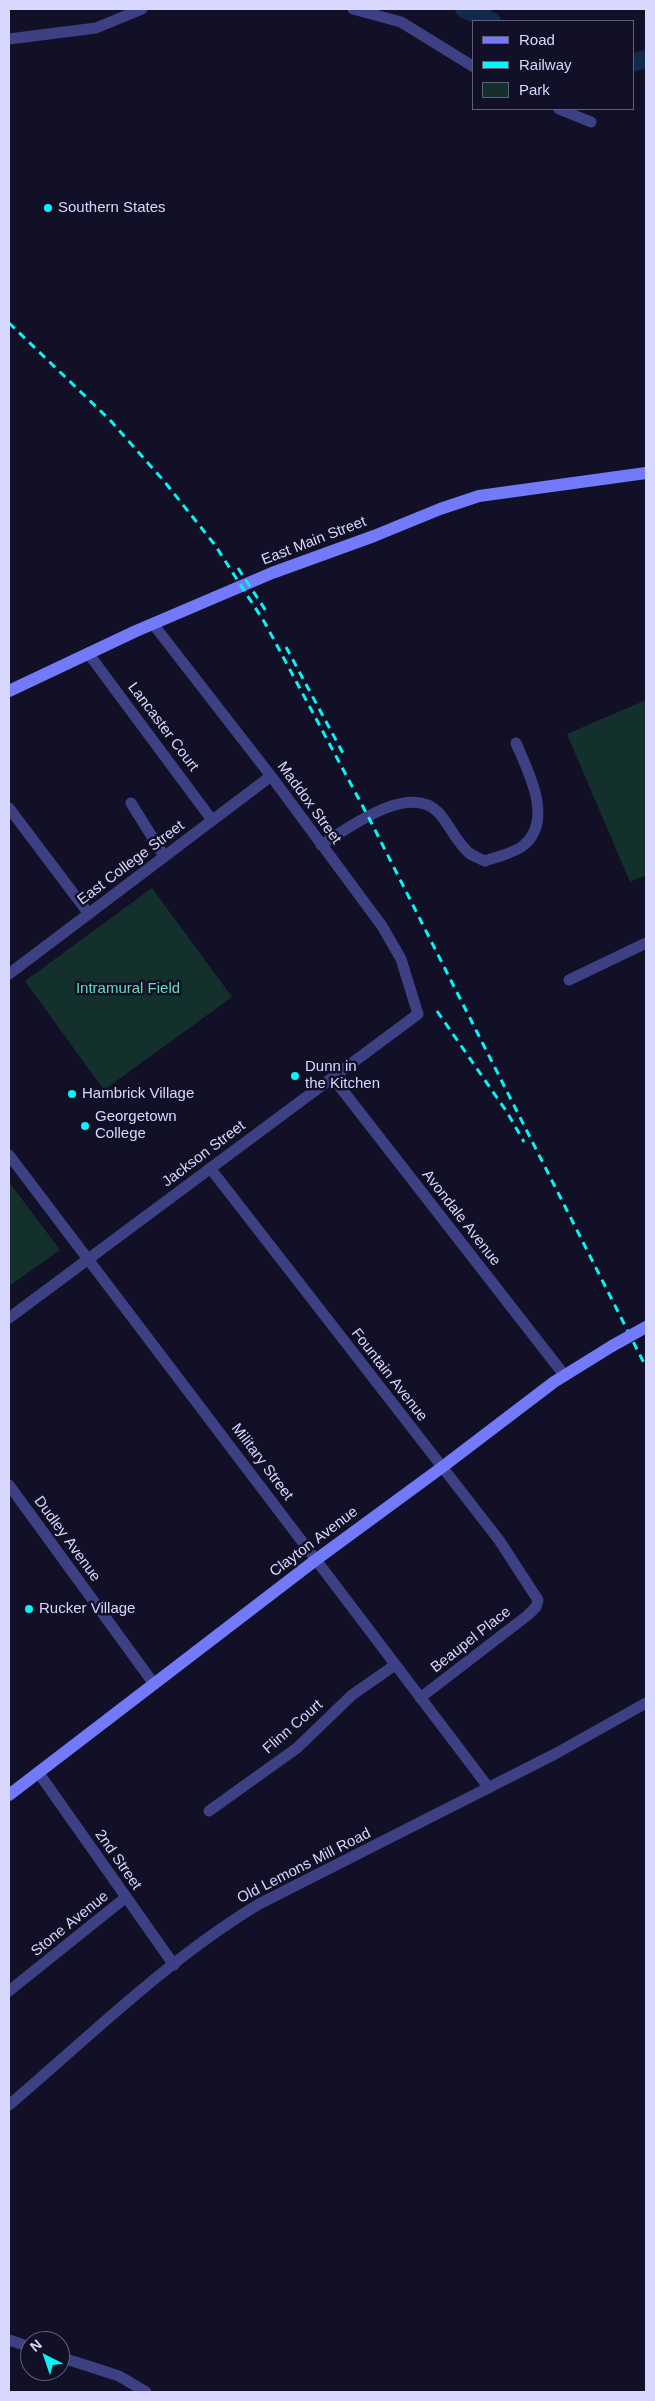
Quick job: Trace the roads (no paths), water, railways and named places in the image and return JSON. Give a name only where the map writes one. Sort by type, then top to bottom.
[{"type":"street","points":[[9,39],[96,28],[142,9]]},
{"type":"street","points":[[352,9],[401,22],[472,66]]},
{"type":"street","points":[[561,110],[591,122]]},
{"type":"street","name":"East Main Street","points":[[9,691],[88,653],[272,573],[461,501],[492,494],[646,472]]},
{"type":"street","name":"Maddox Street","points":[[153,624],[271,776],[382,926],[401,959],[418,1014]]},
{"type":"street","name":"Lancaster Court","points":[[88,653],[212,820]]},
{"type":"street","points":[[321,845],[373,812],[407,803],[427,804],[437,812],[468,852],[485,861],[524,846],[534,832],[538,809],[532,781],[516,743]]},
{"type":"street","name":"East College Street","points":[[9,974],[271,776]]},
{"type":"street","points":[[131,803],[164,856]]},
{"type":"street","points":[[9,808],[88,914]]},
{"type":"street","points":[[569,980],[646,943]]},
{"type":"street","name":"Jackson Street","points":[[9,1318],[418,1014]]},
{"type":"street","name":"Avondale Avenue","points":[[333,1078],[565,1376]]},
{"type":"street","name":"Military Street","points":[[9,1155],[489,1788]]},
{"type":"street","name":"Fountain Avenue","points":[[210,1168],[441,1468],[499,1540],[535,1594],[537,1604]]},
{"type":"street","name":"Clayton Avenue","points":[[9,1795],[317,1559],[565,1376],[646,1327]]},
{"type":"street","name":"Dudley Avenue","points":[[9,1485],[154,1684]]},
{"type":"street","name":"Beaupel Place","points":[[420,1698],[528,1615],[537,1604]]},
{"type":"street","name":"Flinn Court","points":[[209,1811],[297,1748],[352,1695],[395,1665]]},
{"type":"street","name":"Old Lemons Mill Road","points":[[9,2105],[174,1965],[226,1925],[260,1904],[555,1754],[646,1703]]},
{"type":"street","name":"2nd Street","points":[[38,1772],[174,1965]]},
{"type":"street","name":"Stone Avenue","points":[[9,1991],[125,1898]]},
{"type":"street","points":[[70,2360],[119,2376],[146,2392]]},
{"type":"waterway","points":[[464,9],[490,20]]},
{"type":"waterway","points":[[635,62],[646,59]]},
{"type":"railway","points":[[9,323],[110,420],[164,481],[215,545],[265,623],[369,818],[646,1367]]},
{"type":"railway","points":[[238,568],[268,614]]},
{"type":"railway","points":[[286,647],[344,755]]},
{"type":"railway","points":[[437,1011],[507,1112],[524,1142]]},
{"type":"place","name":"Southern States","points":[[48,208]]},
{"type":"place","name":"Dunn in the Kitchen","points":[[295,1076]]},
{"type":"place","name":"Hambrick Village","points":[[72,1094]]},
{"type":"place","name":"Georgetown College","points":[[85,1126]]},
{"type":"place","name":"Rucker Village","points":[[29,1609]]},
{"type":"park label","name":"Intramural Field","points":[[128,989]]}]
